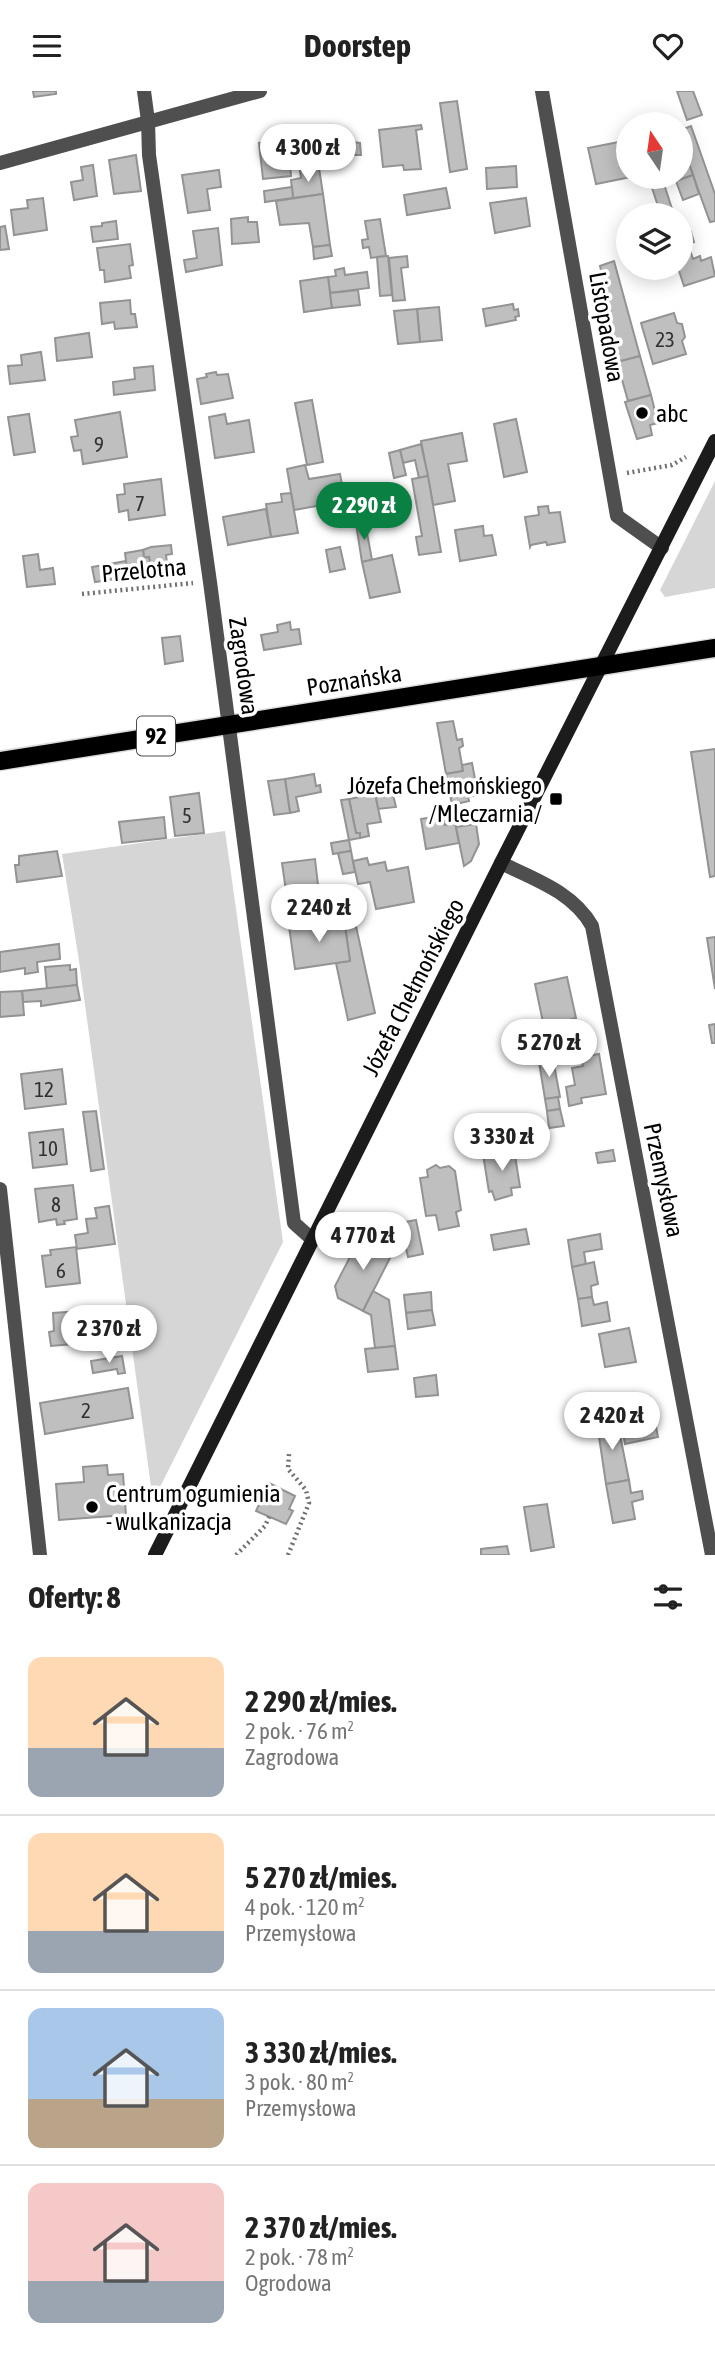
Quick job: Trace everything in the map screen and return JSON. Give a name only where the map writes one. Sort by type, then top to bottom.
[{"type":"main road","name":"Poznańska","points":[[0,761],[715,648]]},
{"type":"street","name":"Zagrodowa","points":[[144,91],[149,155],[294,1223],[313,1240]]},
{"type":"street","points":[[0,163],[260,91]]},
{"type":"street","name":"Listopadowa","points":[[542,91],[617,516],[662,548]]},
{"type":"street","name":"Józefa Chełmońskiego","points":[[155,1555],[715,441]]},
{"type":"street","name":"Przemysłowa","points":[[501,863],[569,898],[583,911],[592,926],[712,1555]]},
{"type":"street","points":[[0,1189],[40,1555]]},
{"type":"path","points":[[610,476],[672,465],[687,457]]},
{"type":"path","name":"Przelotna","points":[[82,594],[209,582]]},
{"type":"path","points":[[288,1555],[309,1503],[306,1490],[288,1469],[289,1454]]},
{"type":"path","points":[[236,1555],[265,1526],[269,1517]]},
{"type":"shaded area","points":[[715,481],[715,588],[665,597],[660,590]]},
{"type":"shaded area","points":[[225,831],[283,1242],[153,1501],[62,854]]},
{"type":"building","points":[[33,91],[56,91],[56,94],[34,97]]},
{"type":"building","points":[[677,91],[693,91],[702,115],[693,118],[693,112],[684,112]]},
{"type":"building","points":[[457,101],[467,169],[450,172],[440,103]]},
{"type":"building","points":[[421,125],[422,129],[416,130],[421,169],[404,170],[403,165],[383,167],[379,130]]},
{"type":"building","points":[[693,132],[715,194],[715,221],[710,222],[693,175]]},
{"type":"building","points":[[297,139],[299,162],[290,163],[291,176],[263,179],[259,143]]},
{"type":"building","points":[[342,141],[360,143],[361,155],[343,155]]},
{"type":"building","points":[[616,143],[616,180],[596,184],[588,148]]},
{"type":"building","points":[[136,155],[141,191],[114,194],[109,160]]},
{"type":"building","points":[[93,165],[97,196],[74,200],[71,182],[83,180],[81,167]]},
{"type":"building","points":[[516,166],[517,187],[487,189],[486,168]]},
{"type":"building","points":[[319,168],[323,194],[293,198],[291,180],[301,178],[300,171]]},
{"type":"building","points":[[219,170],[221,187],[207,189],[210,210],[188,213],[182,175]]},
{"type":"building","points":[[693,175],[699,194],[683,200],[679,189],[693,189]]},
{"type":"building","points":[[292,187],[293,198],[265,202],[264,191]]},
{"type":"building","points":[[446,188],[450,208],[407,215],[404,195]]},
{"type":"building","points":[[652,189],[666,189],[670,203],[657,203]]},
{"type":"building","points":[[323,194],[330,245],[313,247],[309,223],[280,225],[276,201]]},
{"type":"building","points":[[43,198],[47,230],[14,235],[11,210],[28,208],[27,200]]},
{"type":"building","points":[[526,198],[530,226],[495,233],[490,203]]},
{"type":"building","points":[[248,217],[248,222],[257,222],[259,242],[232,244],[231,219]]},
{"type":"building","points":[[380,219],[386,256],[371,258],[369,247],[363,248],[362,240],[368,239],[365,221]]},
{"type":"building","points":[[116,221],[118,239],[93,242],[91,227]]},
{"type":"building","points":[[5,226],[9,249],[0,250],[0,227]]},
{"type":"building","points":[[218,228],[222,265],[186,272],[184,260],[197,258],[193,231]]},
{"type":"building","points":[[130,244],[133,265],[129,266],[131,278],[105,282],[104,270],[100,270],[97,248]]},
{"type":"building","points":[[330,245],[332,256],[314,259],[313,247]]},
{"type":"building","points":[[388,256],[392,295],[380,296],[377,257]]},
{"type":"building","points":[[407,256],[408,267],[401,268],[405,300],[393,301],[389,258]]},
{"type":"building","points":[[700,256],[701,261],[711,257],[715,276],[684,286],[682,280],[693,280],[693,259]]},
{"type":"building","points":[[614,261],[616,280],[619,280],[640,356],[620,362],[608,315],[611,314],[600,266]]},
{"type":"building","points":[[344,268],[345,275],[367,272],[369,288],[330,293],[328,277],[336,276],[335,270]]},
{"type":"building","points":[[328,277],[332,308],[304,312],[300,281]]},
{"type":"building","points":[[358,290],[360,305],[332,308],[330,293]]},
{"type":"building","points":[[130,300],[131,314],[135,314],[137,327],[115,329],[114,322],[102,324],[100,303]]},
{"type":"building","points":[[513,304],[514,310],[518,309],[519,316],[515,317],[516,320],[486,326],[483,309]]},
{"type":"building","points":[[439,307],[442,340],[420,342],[417,309]]},
{"type":"building","points":[[417,309],[420,342],[398,344],[394,311]]},
{"type":"building","points":[[674,313],[677,323],[682,324],[685,337],[682,341],[686,354],[653,364],[641,323]]},
{"type":"building","points":[[89,333],[92,357],[57,361],[55,338]]},
{"type":"building","points":[[41,352],[45,380],[10,384],[8,366],[22,365],[21,355]]},
{"type":"building","points":[[640,356],[651,395],[628,401],[617,362]]},
{"type":"building","points":[[153,366],[155,390],[114,395],[113,382],[135,379],[134,368]]},
{"type":"building","points":[[216,372],[217,375],[228,374],[233,398],[201,404],[197,379]]},
{"type":"building","name":"abc","points":[[651,395],[658,423],[650,425],[652,435],[637,439],[625,402]]},
{"type":"building","points":[[312,400],[323,462],[307,465],[295,403]]},
{"type":"building","points":[[120,412],[127,457],[83,464],[81,450],[74,451],[71,437],[78,436],[75,420]]},
{"type":"building","points":[[29,414],[35,452],[14,455],[8,417]]},
{"type":"building","points":[[225,414],[227,424],[249,420],[254,452],[215,458],[209,417]]},
{"type":"building","points":[[516,419],[527,472],[504,477],[494,424]]},
{"type":"building","points":[[462,433],[467,461],[448,464],[455,501],[433,505],[421,441]]},
{"type":"building","points":[[421,444],[428,476],[419,478],[415,460],[403,463],[400,450]]},
{"type":"building","points":[[400,450],[406,475],[394,478],[389,453]]},
{"type":"building","points":[[305,465],[309,479],[340,474],[345,501],[294,510],[287,469]]},
{"type":"building","points":[[428,476],[441,552],[419,555],[416,537],[422,536],[412,479]]},
{"type":"building","points":[[161,479],[165,515],[129,520],[128,510],[119,512],[117,495],[125,494],[124,484]]},
{"type":"building","points":[[291,493],[298,533],[271,537],[266,504],[282,502],[281,494]]},
{"type":"building","points":[[548,506],[549,513],[560,512],[565,542],[547,545],[546,542],[530,547],[525,517],[539,515],[538,507]]},
{"type":"building","points":[[266,509],[271,537],[228,545],[223,517]]},
{"type":"building","points":[[365,522],[372,560],[362,562],[356,524]]},
{"type":"building","points":[[483,526],[484,536],[492,535],[496,555],[460,561],[455,530]]},
{"type":"building","points":[[171,545],[172,554],[166,555],[168,571],[152,574],[149,557],[144,558],[143,550]]},
{"type":"building","points":[[340,547],[345,569],[330,572],[326,550]]},
{"type":"building","points":[[143,550],[144,558],[149,557],[152,574],[128,577],[125,553]]},
{"type":"building","points":[[38,554],[40,570],[53,568],[55,584],[27,587],[23,556]]},
{"type":"building","points":[[392,555],[400,592],[370,598],[362,562]]},
{"type":"building","points":[[126,561],[128,577],[95,582],[92,567]]},
{"type":"building","points":[[290,622],[291,630],[299,629],[301,644],[264,650],[261,635],[278,632],[277,625]]},
{"type":"building","points":[[180,636],[183,661],[165,664],[162,638]]},
{"type":"building","points":[[453,721],[457,740],[462,739],[463,746],[459,748],[463,771],[446,774],[437,723]]},
{"type":"building","points":[[715,749],[715,876],[710,877],[691,752]]},
{"type":"building","points":[[472,763],[478,795],[468,797],[469,801],[452,805],[446,774],[463,771],[462,765]]},
{"type":"building","points":[[314,774],[316,786],[320,785],[321,792],[296,797],[299,811],[290,813],[285,779]]},
{"type":"building","points":[[285,779],[290,813],[274,815],[268,781]]},
{"type":"building","points":[[392,791],[396,807],[378,809],[375,794]]},
{"type":"building","points":[[199,793],[204,833],[175,836],[170,797]]},
{"type":"building","points":[[375,794],[381,822],[367,824],[369,836],[360,838],[360,833],[356,833],[349,799]]},
{"type":"building","points":[[349,799],[356,833],[360,833],[360,838],[349,840],[341,800]]},
{"type":"building","points":[[443,815],[445,825],[455,822],[459,843],[426,849],[421,819]]},
{"type":"building","points":[[164,817],[166,838],[122,843],[119,822]]},
{"type":"building","points":[[476,824],[479,844],[471,861],[464,866],[456,827]]},
{"type":"building","points":[[349,840],[351,851],[333,854],[331,843]]},
{"type":"building","points":[[57,851],[62,876],[17,882],[15,865],[19,865],[19,856]]},
{"type":"building","points":[[351,851],[355,872],[343,874],[338,853]]},
{"type":"building","points":[[367,858],[369,865],[385,862],[387,871],[408,867],[414,902],[376,909],[370,882],[358,884],[353,861]]},
{"type":"building","points":[[315,859],[319,894],[287,898],[282,863]]},
{"type":"building","points":[[354,917],[375,1013],[348,1020],[336,963],[350,961],[344,919]]},
{"type":"building","points":[[344,919],[350,961],[295,969],[289,926]]},
{"type":"building","points":[[715,937],[715,989],[707,938]]},
{"type":"building","points":[[59,944],[60,959],[37,962],[38,972],[25,974],[25,968],[0,972],[0,952]]},
{"type":"building","points":[[70,965],[70,970],[76,969],[77,985],[47,989],[45,967]]},
{"type":"building","points":[[567,977],[576,1018],[565,1021],[567,1027],[545,1032],[535,984]]},
{"type":"building","points":[[77,985],[80,1000],[41,1006],[41,1001],[23,1002],[22,991]]},
{"type":"building","points":[[22,991],[24,1015],[0,1017],[0,992]]},
{"type":"building","points":[[715,1024],[715,1043],[712,1043],[709,1025]]},
{"type":"building","points":[[570,1040],[572,1055],[540,1062],[537,1045]]},
{"type":"building","points":[[599,1054],[606,1094],[581,1098],[582,1103],[569,1106],[566,1087],[575,1085],[572,1068],[583,1066],[581,1057]]},
{"type":"building","points":[[553,1059],[560,1097],[545,1099],[539,1062]]},
{"type":"building","points":[[62,1069],[66,1104],[25,1109],[21,1074]]},
{"type":"building","points":[[558,1097],[560,1109],[547,1111],[545,1099]]},
{"type":"building","points":[[560,1109],[564,1126],[549,1128],[547,1111]]},
{"type":"building","points":[[96,1111],[104,1169],[91,1171],[83,1112]]},
{"type":"building","points":[[63,1129],[67,1164],[33,1168],[29,1133]]},
{"type":"building","points":[[514,1149],[520,1187],[511,1188],[512,1195],[495,1200],[492,1191],[489,1192],[483,1154]]},
{"type":"building","points":[[613,1150],[615,1161],[598,1163],[596,1153]]},
{"type":"building","points":[[436,1165],[440,1168],[449,1166],[455,1171],[461,1210],[456,1212],[459,1226],[439,1230],[436,1215],[426,1216],[420,1178],[428,1177],[427,1170]]},
{"type":"building","points":[[73,1185],[77,1219],[57,1225],[56,1219],[39,1222],[35,1189]]},
{"type":"building","points":[[109,1206],[115,1244],[77,1249],[75,1235],[88,1233],[86,1219],[97,1218],[95,1208]]},
{"type":"building","points":[[416,1220],[423,1254],[408,1257],[400,1223]]},
{"type":"building","points":[[526,1229],[529,1244],[494,1250],[491,1235]]},
{"type":"building","points":[[363,1232],[385,1243],[391,1256],[363,1311],[338,1298],[335,1286]]},
{"type":"building","points":[[600,1234],[602,1249],[584,1252],[586,1265],[572,1267],[568,1240]]},
{"type":"building","points":[[76,1247],[80,1283],[46,1287],[42,1256],[51,1255],[50,1250]]},
{"type":"building","points":[[594,1262],[598,1284],[591,1286],[592,1297],[578,1299],[572,1267]]},
{"type":"building","points":[[373,1291],[389,1300],[395,1346],[375,1348],[371,1315],[363,1311]]},
{"type":"building","points":[[431,1292],[432,1310],[406,1313],[404,1295]]},
{"type":"building","points":[[592,1297],[594,1305],[607,1302],[610,1321],[582,1326],[578,1299]]},
{"type":"building","points":[[94,1310],[97,1342],[51,1346],[49,1332],[54,1331],[53,1313]]},
{"type":"building","points":[[432,1310],[435,1325],[408,1329],[406,1313]]},
{"type":"building","points":[[629,1328],[636,1362],[605,1367],[599,1334]]},
{"type":"building","points":[[395,1346],[398,1369],[368,1372],[365,1349]]},
{"type":"building","points":[[122,1356],[125,1373],[118,1374],[117,1369],[93,1373],[91,1361]]},
{"type":"building","points":[[436,1375],[438,1395],[416,1397],[414,1378]]},
{"type":"building","points":[[128,1388],[133,1418],[45,1434],[40,1403]]},
{"type":"building","points":[[650,1397],[658,1437],[625,1444],[618,1403]]},
{"type":"building","points":[[617,1420],[629,1480],[606,1484],[597,1423]]},
{"type":"building","points":[[107,1465],[108,1475],[123,1474],[126,1515],[59,1520],[56,1484],[84,1482],[83,1467]]},
{"type":"building","points":[[629,1480],[631,1493],[642,1491],[643,1499],[632,1502],[635,1519],[613,1523],[606,1484]]},
{"type":"building","points":[[269,1483],[295,1496],[289,1509],[293,1511],[286,1524],[256,1511]]},
{"type":"building","points":[[547,1504],[554,1547],[531,1551],[524,1507]]},
{"type":"building","points":[[507,1546],[509,1555],[481,1555],[481,1549]]},
{"type":"place","name":"abc","points":[[642,413]]},
{"type":"place","name":"Józefa Chełmońskiego /Mleczarnia/","points":[[556,799]]},
{"type":"place","name":"Centrum ogumienia - wulkanizacja","points":[[92,1507]]}]
